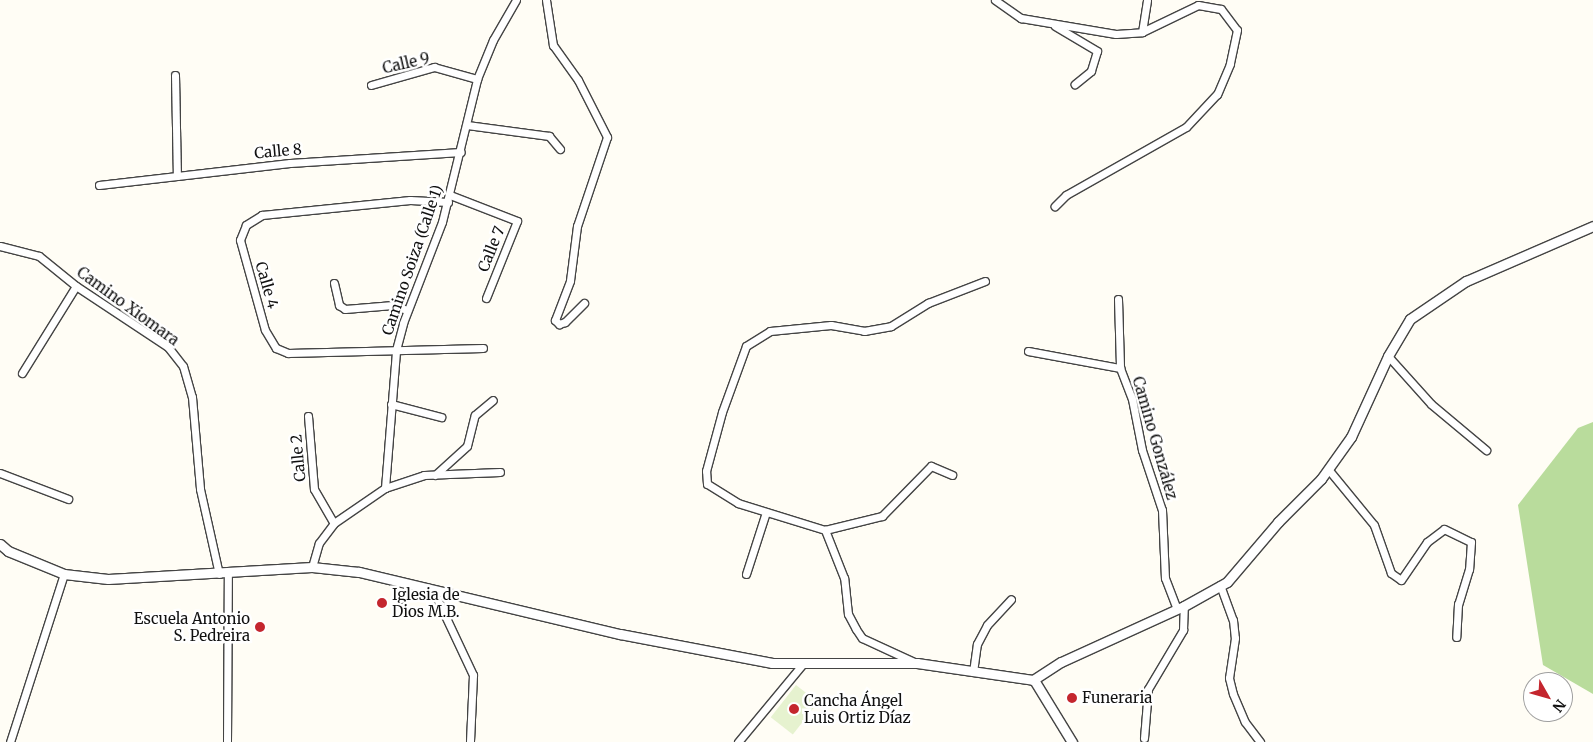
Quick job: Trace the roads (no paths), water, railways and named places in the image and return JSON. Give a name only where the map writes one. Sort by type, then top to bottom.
[{"type":"street","name":"Camino Soiza (Calle 1)","points":[[385,488],[396,350],[408,310],[449,198],[477,79],[493,40],[516,0]]},
{"type":"street","points":[[546,0],[553,45],[578,80],[607,137],[577,226],[570,281],[555,320],[559,324],[565,322],[584,303]]},
{"type":"street","points":[[995,0],[1021,18],[1054,26],[1079,26],[1116,34],[1142,32],[1198,6],[1221,9],[1237,30],[1230,64],[1217,94],[1186,126],[1066,195],[1055,206]]},
{"type":"street","points":[[1142,32],[1147,0]]},
{"type":"street","points":[[1054,26],[1097,51],[1091,71],[1075,84]]},
{"type":"street","name":"Calle 9","points":[[371,85],[434,67],[477,79]]},
{"type":"street","points":[[175,75],[177,176]]},
{"type":"street","points":[[467,125],[549,136],[560,149]]},
{"type":"street","name":"Calle 8","points":[[99,185],[290,163],[461,152]]},
{"type":"street","name":"Calle 7","points":[[449,198],[517,221],[486,298]]},
{"type":"street","name":"Calle 4","points":[[449,198],[410,200],[262,215],[246,226],[240,240],[265,330],[276,348],[288,353],[483,348]]},
{"type":"street","points":[[0,544],[8,551],[64,574],[108,579],[223,574],[312,567],[359,572],[620,634],[772,663],[802,665],[917,663],[1034,680],[1061,662],[1180,607],[1220,585],[1328,469],[1351,437],[1388,356],[1410,319],[1466,281],[1593,226]]},
{"type":"street","name":"Camino Xiomara","points":[[0,246],[39,256],[76,286],[168,347],[183,366],[192,397],[200,488],[223,574],[228,742]]},
{"type":"street","points":[[952,475],[931,466],[882,516],[825,530],[738,503],[707,484],[706,470],[722,412],[746,346],[770,331],[831,325],[864,331],[892,326],[928,303],[985,280]]},
{"type":"street","points":[[334,283],[339,305],[345,309],[393,305],[408,310]]},
{"type":"street","points":[[22,373],[76,286]]},
{"type":"street","points":[[1118,299],[1120,368]]},
{"type":"street","name":"Camino González","points":[[1028,351],[1120,368],[1132,399],[1142,450],[1162,510],[1165,578],[1180,607]]},
{"type":"street","points":[[1388,356],[1431,404],[1486,450]]},
{"type":"street","points":[[435,476],[467,446],[475,415],[492,400]]},
{"type":"street","points":[[392,404],[441,417]]},
{"type":"street","name":"Calle 2","points":[[308,416],[314,489],[334,523]]},
{"type":"street","points":[[1328,469],[1374,525],[1391,573],[1401,580],[1427,542],[1444,529],[1471,542],[1469,569],[1458,604],[1456,637]]},
{"type":"street","points":[[312,567],[319,543],[334,523],[385,488],[424,475],[500,472]]},
{"type":"street","points":[[0,473],[68,500]]},
{"type":"street","points":[[746,574],[766,512]]},
{"type":"street","points":[[825,530],[844,578],[848,614],[862,638],[917,663]]},
{"type":"street","points":[[10,742],[64,574]]},
{"type":"street","points":[[1220,585],[1233,620],[1234,638],[1229,678],[1233,694],[1245,722],[1260,742]]},
{"type":"street","points":[[433,590],[473,674],[470,742]]},
{"type":"street","points":[[973,672],[977,644],[987,624],[1011,599]]},
{"type":"street","points":[[1144,738],[1148,689],[1183,630],[1180,607]]},
{"type":"street","points":[[738,742],[802,665]]},
{"type":"street","points":[[1034,680],[1072,742]]},
{"type":"place","name":"Iglesia de Dios M.B.","points":[[382,603]]},
{"type":"place","name":"Escuela Antonio S. Pedreira","points":[[260,627]]},
{"type":"place","name":"Funeraria","points":[[1072,698]]},
{"type":"place","name":"Cancha Ángel Luis Ortiz Díaz","points":[[794,709]]}]
